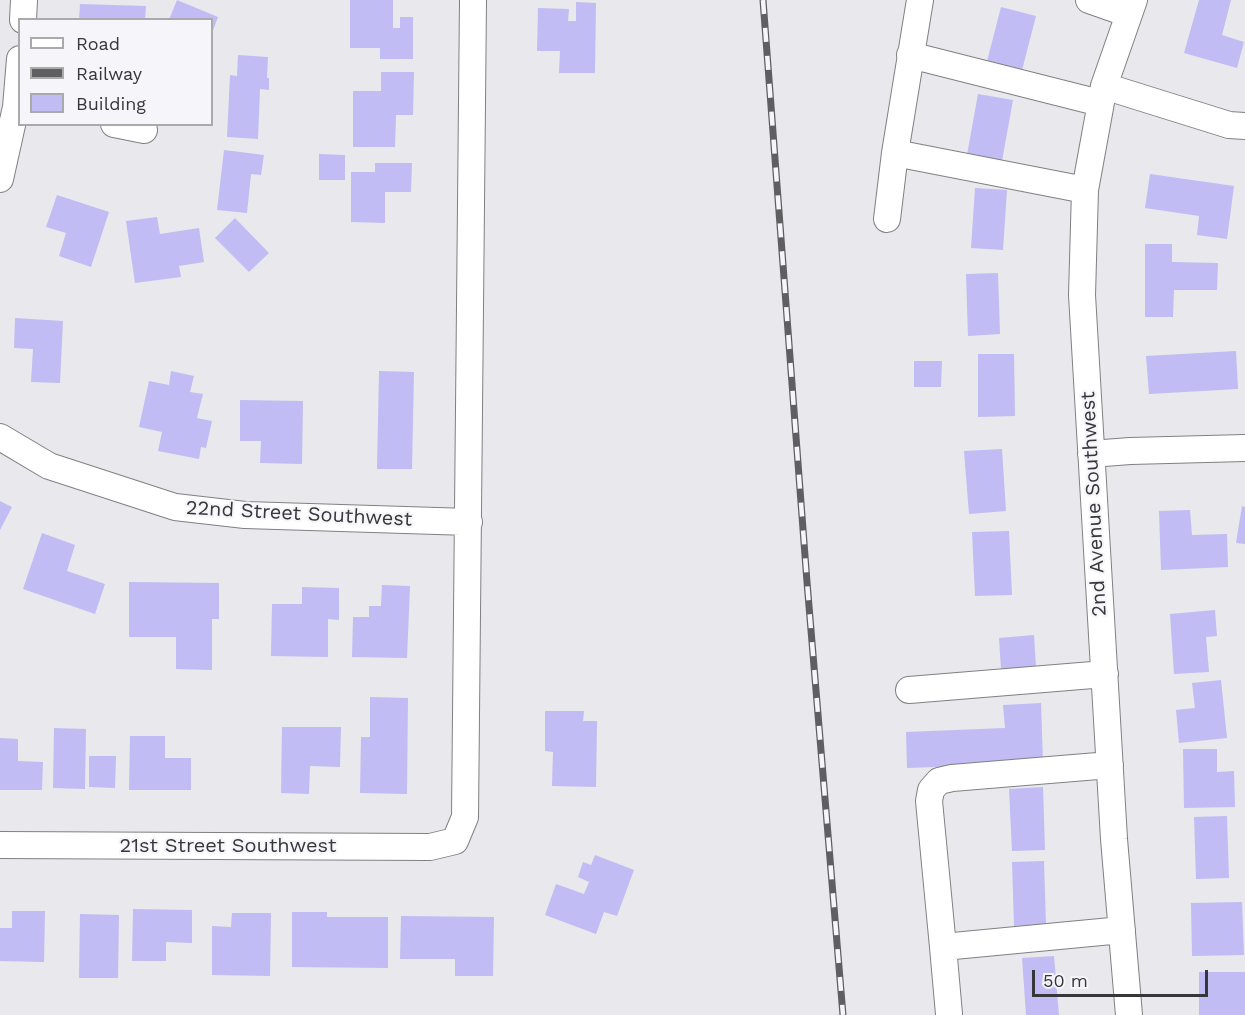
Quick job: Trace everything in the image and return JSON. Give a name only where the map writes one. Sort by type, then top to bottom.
[{"type":"street","points":[[23,18],[24,0]]},
{"type":"street","points":[[469,522],[473,0]]},
{"type":"street","points":[[887,219],[895,153],[920,0]]},
{"type":"street","points":[[1097,3],[1132,7]]},
{"type":"street","name":"2nd Avenue Southwest","points":[[1129,1015],[1104,674],[1082,295],[1084,190],[1102,94],[1132,7]]},
{"type":"street","points":[[910,55],[1102,94],[1229,125],[1245,126]]},
{"type":"street","points":[[0,179],[18,107]]},
{"type":"street","points":[[124,126],[144,130]]},
{"type":"street","points":[[895,153],[1084,190]]},
{"type":"street","name":"22nd Street Southwest","points":[[0,437],[48,466],[175,507],[245,515],[469,522]]},
{"type":"street","points":[[1091,454],[1245,448]]},
{"type":"street","name":"21st Street Southwest","points":[[0,845],[430,847],[455,841],[465,817],[469,522]]},
{"type":"street","points":[[909,690],[1104,674]]},
{"type":"street","points":[[949,1014],[929,801],[931,790],[939,781],[952,778],[1110,765]]},
{"type":"street","points":[[943,947],[1122,930]]},
{"type":"building","points":[[177,0],[218,17],[213,30],[213,18],[170,18]]},
{"type":"building","points":[[350,0],[393,0],[393,28],[400,28],[400,17],[413,17],[413,59],[380,59],[380,48],[350,48]]},
{"type":"building","points":[[1199,0],[1231,0],[1222,35],[1244,42],[1237,68],[1184,53]]},
{"type":"building","points":[[576,2],[596,3],[595,73],[559,73],[560,51],[537,51],[538,8],[569,9],[568,21],[576,21]]},
{"type":"building","points":[[80,4],[146,6],[145,18],[79,18]]},
{"type":"building","points":[[1001,7],[1036,16],[1020,78],[985,69]]},
{"type":"building","points":[[238,55],[268,57],[269,90],[260,89],[258,139],[227,137],[230,75],[237,76]]},
{"type":"building","points":[[381,72],[414,72],[413,115],[396,115],[395,147],[353,147],[353,91],[381,91]]},
{"type":"building","points":[[978,94],[1013,100],[1002,161],[967,155]]},
{"type":"building","points":[[224,150],[264,155],[261,175],[251,174],[247,213],[217,210]]},
{"type":"building","points":[[319,154],[345,155],[345,180],[319,180]]},
{"type":"building","points":[[375,163],[412,163],[411,192],[385,192],[385,223],[351,222],[351,172],[375,172]]},
{"type":"building","points":[[1150,174],[1234,186],[1227,239],[1197,235],[1199,216],[1145,208]]},
{"type":"building","points":[[975,188],[1007,190],[1003,250],[971,248]]},
{"type":"building","points":[[57,195],[109,212],[91,267],[59,256],[66,233],[46,227]]},
{"type":"building","points":[[157,217],[160,234],[199,228],[204,262],[179,266],[181,277],[135,283],[126,221]]},
{"type":"building","points":[[235,218],[269,253],[249,272],[215,238]]},
{"type":"building","points":[[1145,244],[1172,244],[1172,262],[1218,263],[1217,290],[1174,290],[1173,317],[1145,317]]},
{"type":"building","points":[[998,273],[1000,334],[968,336],[966,274]]},
{"type":"building","points":[[15,318],[63,321],[60,383],[31,382],[33,349],[14,348]]},
{"type":"building","points":[[1236,351],[1238,389],[1149,394],[1146,356]]},
{"type":"building","points":[[978,354],[1014,354],[1015,416],[978,417]]},
{"type":"building","points":[[914,361],[942,361],[941,387],[914,387]]},
{"type":"building","points":[[171,371],[194,376],[190,392],[203,394],[197,418],[212,421],[206,448],[201,447],[199,459],[158,451],[162,432],[139,427],[149,381],[169,385]]},
{"type":"building","points":[[379,371],[414,372],[412,469],[377,469]]},
{"type":"building","points":[[240,400],[303,401],[302,464],[260,463],[261,441],[240,441]]},
{"type":"building","points":[[1002,449],[1006,511],[969,514],[964,451]]},
{"type":"building","points":[[0,501],[12,507],[0,530]]},
{"type":"building","points":[[1242,506],[1245,507],[1245,544],[1236,543]]},
{"type":"building","points":[[1190,510],[1192,535],[1227,534],[1228,567],[1161,570],[1159,511]]},
{"type":"building","points":[[1009,531],[1012,595],[975,596],[972,532]]},
{"type":"building","points":[[42,533],[75,545],[67,571],[105,584],[95,614],[23,589]]},
{"type":"building","points":[[129,582],[219,583],[219,619],[212,619],[212,670],[176,669],[176,637],[129,637]]},
{"type":"building","points":[[382,585],[410,586],[407,658],[352,657],[353,617],[369,617],[369,606],[381,606]]},
{"type":"building","points":[[302,587],[339,588],[339,620],[328,619],[328,657],[271,656],[272,604],[302,604]]},
{"type":"building","points":[[1215,610],[1217,636],[1206,637],[1209,672],[1174,674],[1170,614]]},
{"type":"building","points":[[1034,635],[1036,667],[1001,669],[999,638]]},
{"type":"building","points":[[1221,680],[1227,738],[1179,743],[1176,710],[1195,708],[1192,683]]},
{"type":"building","points":[[370,697],[408,698],[407,794],[360,793],[361,737],[370,737]]},
{"type":"building","points":[[1041,703],[1043,763],[907,768],[906,732],[1005,728],[1003,705]]},
{"type":"building","points":[[545,711],[584,711],[583,721],[597,721],[596,787],[552,786],[553,752],[545,751]]},
{"type":"building","points":[[282,727],[341,727],[340,767],[310,766],[309,794],[281,793]]},
{"type":"building","points":[[54,728],[86,729],[85,789],[53,788]]},
{"type":"building","points":[[130,736],[165,736],[165,758],[191,758],[191,790],[129,790]]},
{"type":"building","points":[[0,738],[18,739],[18,761],[43,762],[42,790],[0,790]]},
{"type":"building","points":[[1183,749],[1217,749],[1217,772],[1234,771],[1235,807],[1184,808]]},
{"type":"building","points":[[89,756],[116,756],[115,788],[89,787]]},
{"type":"building","points":[[1043,787],[1045,850],[1012,851],[1009,789]]},
{"type":"building","points":[[1227,816],[1229,878],[1196,879],[1194,817]]},
{"type":"building","points":[[595,855],[634,870],[617,916],[604,912],[596,934],[545,915],[556,884],[584,894],[589,882],[578,877],[583,862],[591,865]]},
{"type":"building","points":[[1044,861],[1046,925],[1014,926],[1012,862]]},
{"type":"building","points":[[1242,902],[1244,955],[1192,956],[1191,903]]},
{"type":"building","points":[[133,909],[192,910],[192,943],[166,942],[166,961],[132,961]]},
{"type":"building","points":[[12,911],[45,911],[44,962],[0,961],[0,928],[12,928]]},
{"type":"building","points":[[292,912],[327,912],[327,917],[388,917],[388,968],[292,967]]},
{"type":"building","points":[[232,913],[271,913],[270,976],[212,975],[212,926],[231,927]]},
{"type":"building","points":[[80,914],[119,915],[118,978],[79,978]]},
{"type":"building","points":[[401,916],[494,917],[493,976],[455,976],[455,959],[400,959]]},
{"type":"building","points":[[1054,956],[1059,1015],[1026,1015],[1022,958]]},
{"type":"building","points":[[1199,972],[1245,972],[1245,1015],[1199,1015]]},
{"type":"railway","points":[[763,0],[807,582],[843,1015]]}]
